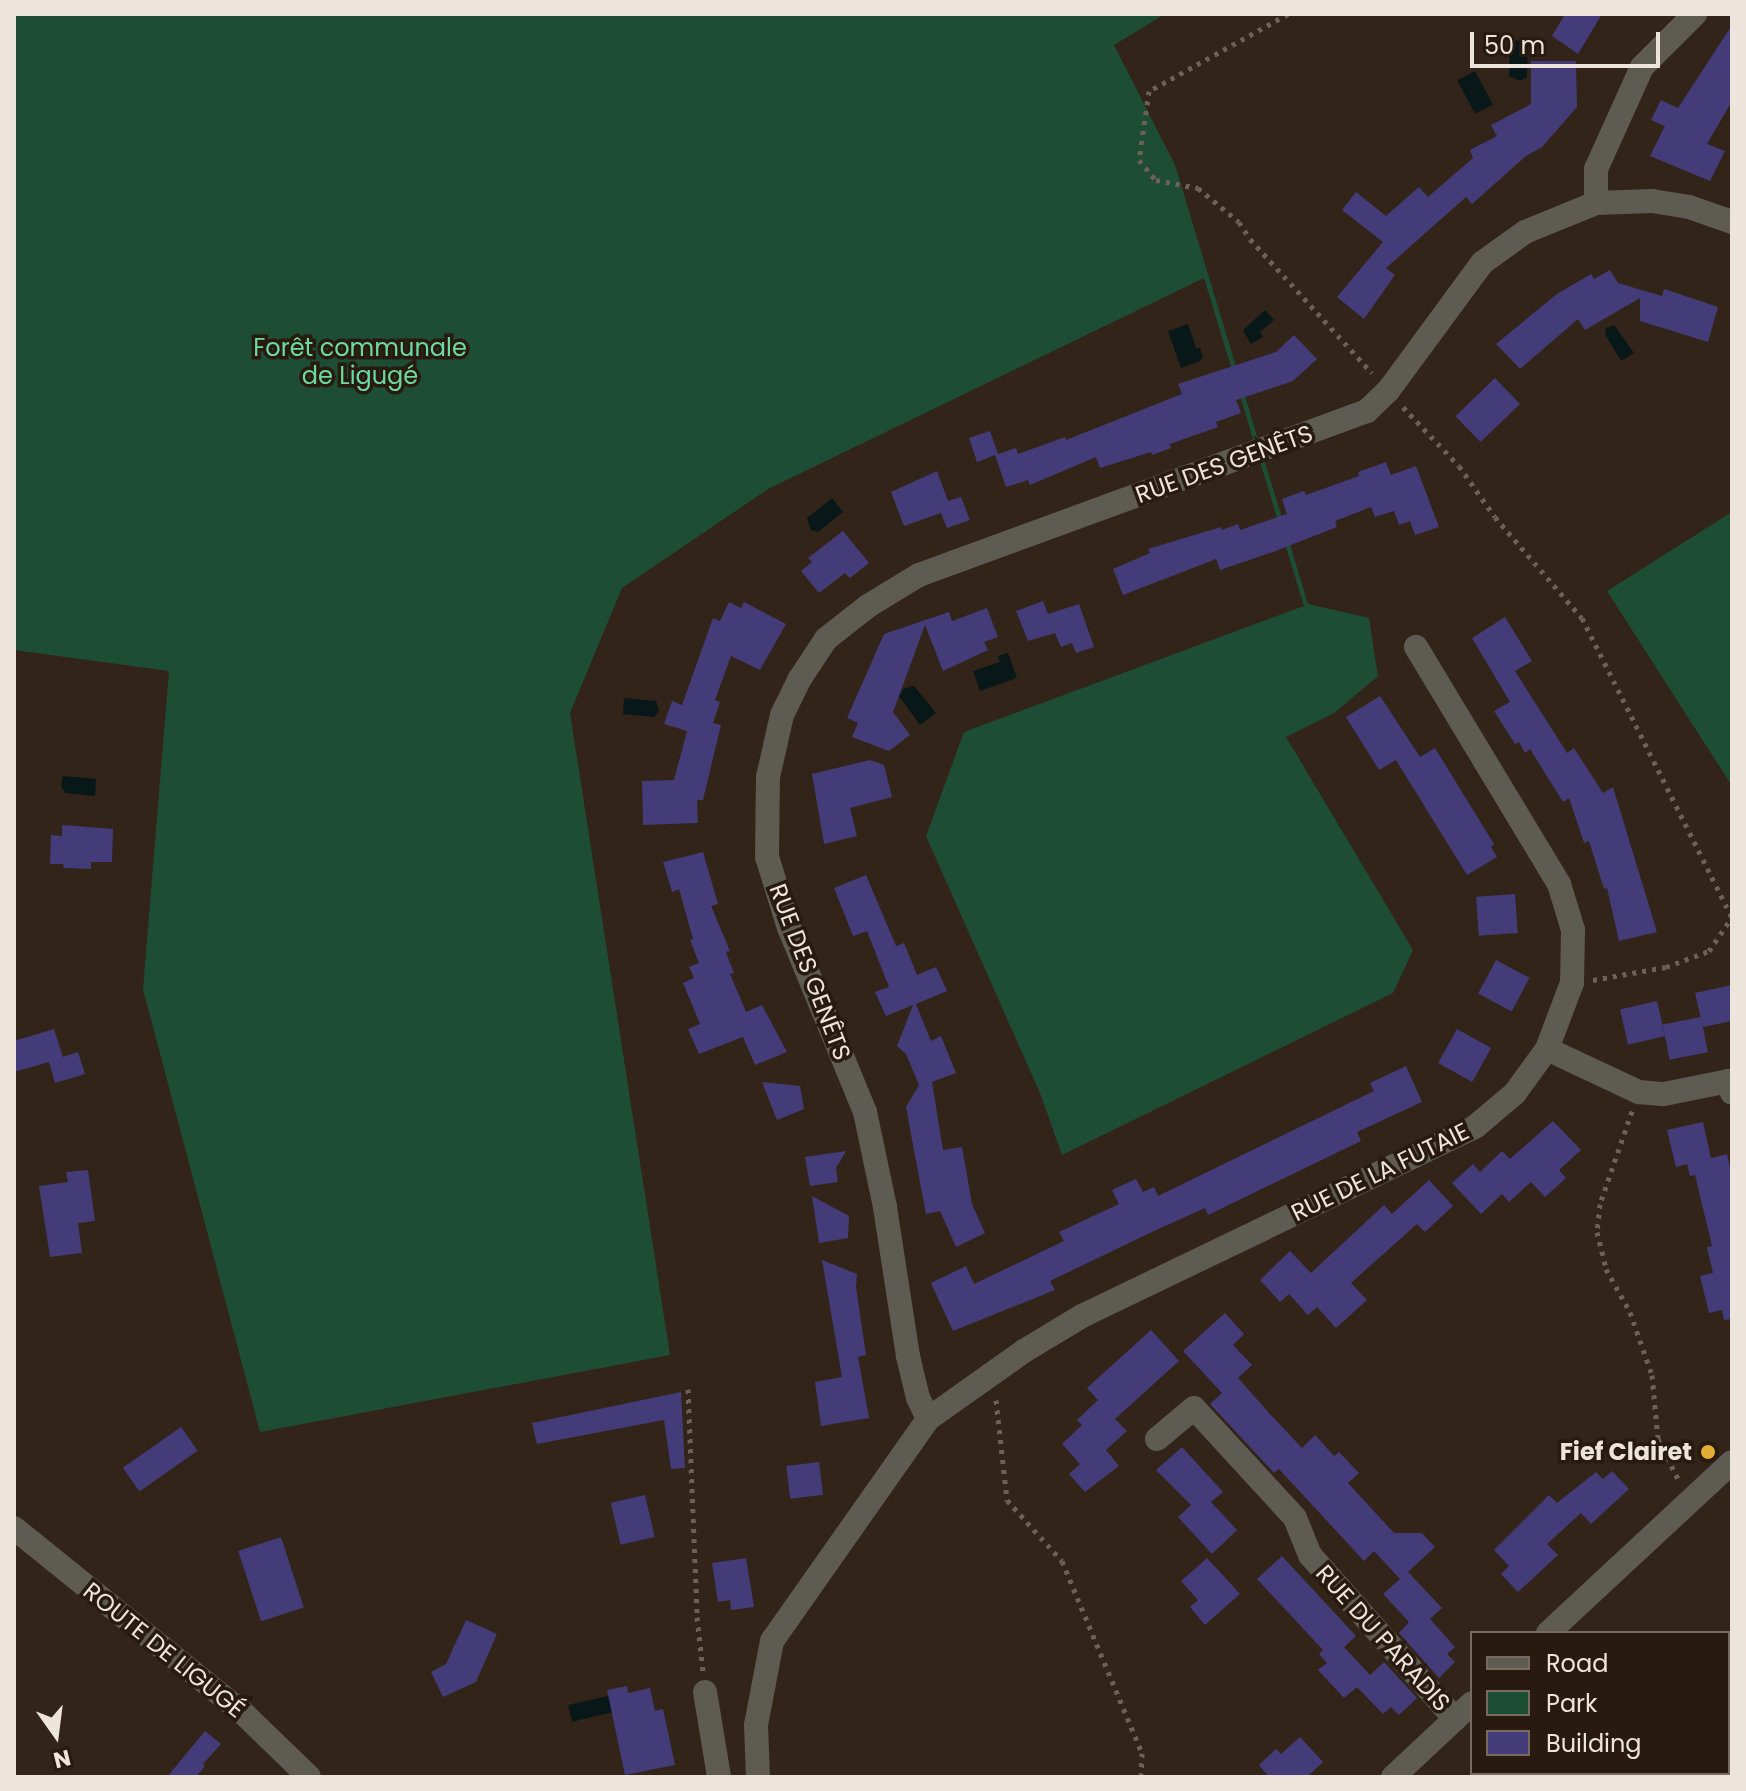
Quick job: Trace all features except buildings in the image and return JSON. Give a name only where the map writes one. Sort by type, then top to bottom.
[{"type":"street","points":[[1596,203],[1596,169],[1642,67],[1695,14]]},
{"type":"street","name":"RUE DES GENÊTS","points":[[928,1419],[918,1398],[908,1356],[885,1207],[865,1112],[789,928],[767,857],[768,777],[782,715],[799,680],[826,639],[868,606],[919,575],[1367,411],[1388,391],[1482,263],[1525,232],[1596,203],[1652,201],[1689,207],[1732,222]]},
{"type":"street","name":"RUE DE LA FUTAIE","points":[[928,1419],[1082,1316],[1476,1126],[1515,1093],[1547,1049],[1572,983],[1573,930],[1559,884],[1416,647]]},
{"type":"street","points":[[1547,1049],[1639,1092],[1664,1094],[1729,1081],[1732,1093]]},
{"type":"street","name":"RUE DU PARADIS","points":[[1157,1439],[1194,1408],[1295,1518],[1310,1555],[1464,1711]]},
{"type":"street","points":[[758,1777],[756,1725],[772,1641],[928,1419]]},
{"type":"street","points":[[1550,1631],[1732,1462]]},
{"type":"street","name":"ROUTE DE LIGUGÉ","points":[[14,1528],[233,1704],[309,1777]]},
{"type":"street","points":[[705,1692],[719,1777]]},
{"type":"street","points":[[1393,1777],[1464,1711]]},
{"type":"path","points":[[1288,14],[1149,91],[1139,160],[1156,180],[1198,188],[1239,222],[1250,239],[1459,466],[1495,517],[1582,618],[1732,917],[1709,951],[1666,967],[1572,983]]},
{"type":"path","points":[[1639,1092],[1600,1204],[1597,1232],[1606,1269],[1630,1312],[1652,1375],[1658,1439],[1690,1502]]},
{"type":"path","points":[[993,1373],[1007,1500],[1062,1561],[1142,1753],[1141,1777]]},
{"type":"path","points":[[688,1389],[697,1617],[705,1692]]},
{"type":"green space","name":"Forêt communale de Ligugé","points":[[14,14],[1165,14],[1114,45],[1175,165],[1308,604],[1369,618],[1378,676],[1334,713],[1286,737],[1413,950],[1393,993],[1062,1155],[1040,1093],[926,836],[964,732],[1304,606],[1204,278],[768,489],[622,588],[570,713],[670,1355],[260,1432],[143,989],[169,671],[14,650]]},
{"type":"green space","points":[[1732,512],[1732,786],[1607,591]]},
{"type":"shaded area","points":[[1510,40],[1528,41],[1527,77],[1520,81],[1509,76]]},
{"type":"shaded area","points":[[1475,71],[1493,105],[1475,114],[1457,80]]},
{"type":"shaded area","points":[[1265,310],[1274,320],[1260,332],[1263,337],[1251,344],[1243,330]]},
{"type":"shaded area","points":[[1188,324],[1196,348],[1200,348],[1203,356],[1200,361],[1181,368],[1168,331]]},
{"type":"shaded area","points":[[1614,325],[1634,353],[1621,361],[1606,336],[1605,329]]},
{"type":"shaded area","points":[[832,498],[843,512],[818,532],[811,530],[807,518]]},
{"type":"shaded area","points":[[1008,653],[1017,678],[980,691],[973,671],[1000,662],[998,656]]},
{"type":"shaded area","points":[[914,686],[936,713],[920,725],[899,696],[903,689]]},
{"type":"shaded area","points":[[624,698],[656,701],[659,711],[654,717],[623,714]]},
{"type":"shaded area","points":[[63,776],[96,779],[95,796],[65,793],[61,786]]},
{"type":"shaded area","points":[[612,1695],[616,1712],[572,1722],[568,1705]]},
{"type":"place","name":"Fief Clairet","points":[[1708,1452]]}]
